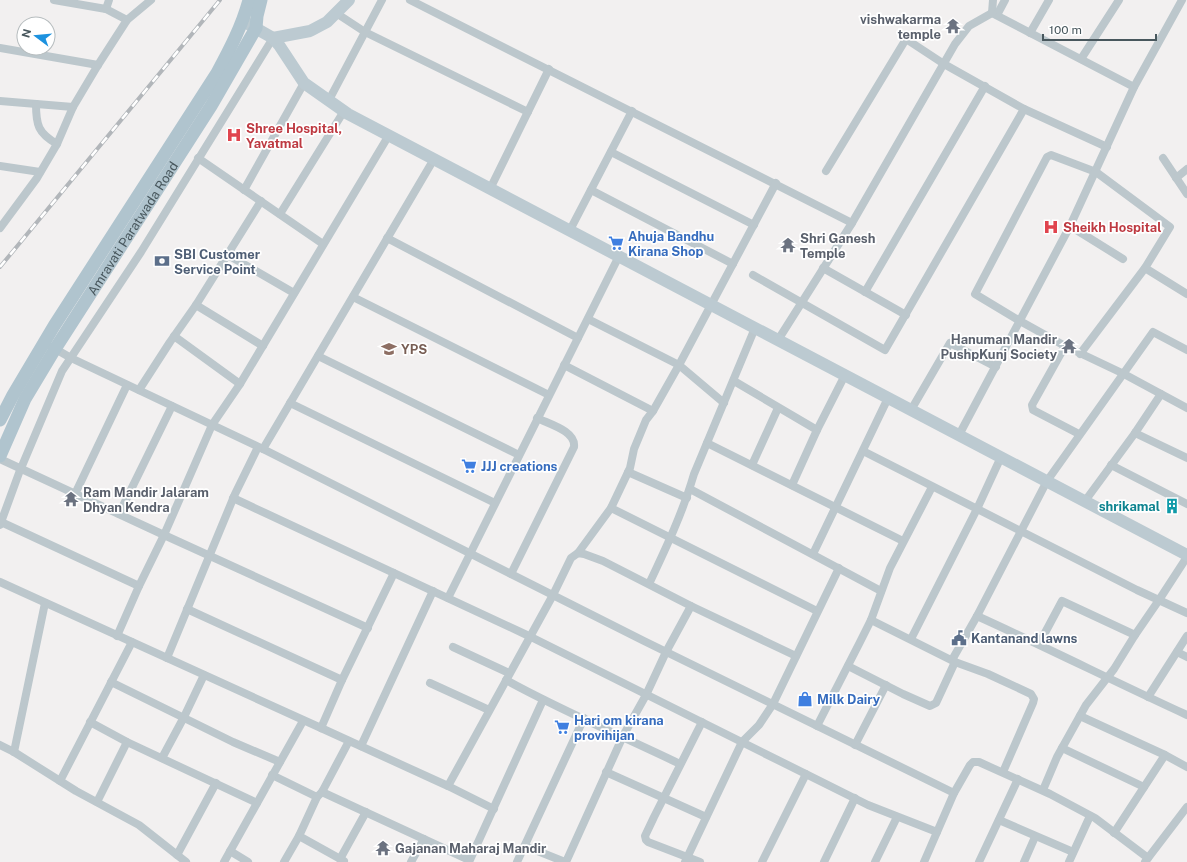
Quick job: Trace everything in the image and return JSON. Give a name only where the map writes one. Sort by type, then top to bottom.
[{"type":"main road","name":"Amravati Paratwada Road","points":[[0,457],[50,346],[217,73],[234,42],[243,21],[249,0]]},
{"type":"main road","name":"Amravati Paratwada Road","points":[[0,420],[13,395],[50,346],[211,106],[256,28],[261,0]]},
{"type":"street","points":[[54,0],[106,9],[127,20]]},
{"type":"street","points":[[106,9],[109,0]]},
{"type":"street","points":[[0,228],[4,216],[40,172],[57,144],[73,108],[127,20],[151,0]]},
{"type":"street","points":[[139,586],[1,523],[20,468],[59,378],[141,252],[273,38],[310,30],[327,22],[349,0]]},
{"type":"street","points":[[329,100],[382,0]]},
{"type":"street","points":[[410,0],[776,183],[852,223]]},
{"type":"street","points":[[993,0],[994,14]]},
{"type":"street","points":[[778,340],[852,223],[955,44],[969,26],[994,14],[1005,0]]},
{"type":"street","points":[[1030,33],[1049,0]]},
{"type":"street","points":[[1081,59],[1119,0]]},
{"type":"street","points":[[959,435],[1070,226],[1134,87],[1180,1]]},
{"type":"street","points":[[336,13],[365,32],[528,112]]},
{"type":"street","points":[[994,14],[1134,87]]},
{"type":"street","points":[[243,21],[273,38],[279,44],[304,83],[344,111],[1187,556],[1107,678],[1086,705],[1062,748],[1043,790]]},
{"type":"street","points":[[826,171],[906,39],[944,64],[1024,109],[1107,147]]},
{"type":"street","points":[[0,48],[98,65]]},
{"type":"street","points":[[490,189],[549,69]]},
{"type":"street","points":[[244,190],[304,83]]},
{"type":"street","points":[[865,292],[985,86]]},
{"type":"street","points":[[0,101],[73,108]]},
{"type":"street","points":[[36,104],[36,118],[41,132],[57,144]]},
{"type":"street","points":[[753,275],[886,350],[1024,109]]},
{"type":"street","points":[[280,214],[344,111]]},
{"type":"street","points":[[570,230],[632,111]]},
{"type":"street","points":[[117,636],[164,535],[212,425],[240,384],[389,135]]},
{"type":"street","points":[[611,152],[754,225]]},
{"type":"street","points":[[1080,354],[1145,268],[1170,227],[1096,172],[1053,155],[1047,156],[975,294],[1020,322],[1080,354],[1124,374],[1187,408]]},
{"type":"street","points":[[198,158],[323,244]]},
{"type":"street","points":[[1163,158],[1187,194]]},
{"type":"street","points":[[167,658],[233,498],[261,448],[290,403],[434,159]]},
{"type":"street","points":[[0,166],[40,172]]},
{"type":"street","points":[[1176,178],[1187,168]]},
{"type":"street","points":[[448,786],[507,676],[553,595],[571,558],[578,553],[611,508],[628,472],[634,449],[646,420],[653,411],[679,365],[776,183]]},
{"type":"street","points":[[591,190],[733,264]]},
{"type":"street","points":[[139,390],[196,305],[261,201]]},
{"type":"street","points":[[1070,226],[1123,259]]},
{"type":"street","points":[[388,238],[578,338]]},
{"type":"street","points":[[228,255],[294,294]]},
{"type":"street","points":[[448,598],[619,256]]},
{"type":"street","points":[[823,268],[906,315]]},
{"type":"street","points":[[1145,268],[1187,294]]},
{"type":"street","points":[[353,297],[549,395]]},
{"type":"street","points":[[196,305],[263,346]]},
{"type":"street","points":[[588,319],[679,365],[724,402]]},
{"type":"street","points":[[649,584],[671,538],[707,443],[756,328]]},
{"type":"street","points":[[848,666],[927,705],[933,705],[936,703],[954,661],[1046,481],[1079,434],[1154,332],[1186,348]]},
{"type":"street","points":[[174,336],[240,384]]},
{"type":"street","points":[[911,410],[950,343],[996,367]]},
{"type":"street","points":[[50,346],[71,358],[261,448],[666,652],[954,793]]},
{"type":"street","points":[[1065,346],[1032,405],[1032,408],[1033,410],[1079,434]]},
{"type":"street","points":[[318,356],[519,455]]},
{"type":"street","points":[[564,365],[653,411]]},
{"type":"street","points":[[792,486],[816,430],[845,375]]},
{"type":"street","points":[[734,381],[816,430]]},
{"type":"street","points":[[75,494],[127,385]]},
{"type":"street","points":[[1084,501],[1135,433],[1161,394]]},
{"type":"street","points":[[813,554],[888,398]]},
{"type":"street","points":[[290,403],[495,503]]},
{"type":"street","points":[[118,514],[172,406]]},
{"type":"street","points":[[752,465],[778,408]]},
{"type":"street","points":[[511,574],[574,447],[573,439],[567,432],[537,418]]},
{"type":"street","points":[[1135,433],[1187,458]]},
{"type":"street","points":[[707,443],[903,541]]},
{"type":"street","points":[[863,451],[977,510],[1159,600],[1187,612]]},
{"type":"street","points":[[0,457],[20,468],[118,514],[368,628]]},
{"type":"street","points":[[911,639],[977,510],[1001,458]]},
{"type":"street","points":[[1111,465],[1187,504]]},
{"type":"street","points":[[628,472],[687,498]]},
{"type":"street","points":[[817,726],[871,620],[881,591],[903,541],[932,487]]},
{"type":"street","points":[[690,489],[881,591]]},
{"type":"street","points":[[233,498],[529,636],[855,798],[937,832]]},
{"type":"street","points":[[611,508],[818,611]]},
{"type":"street","points":[[578,553],[603,561],[691,606],[796,656]]},
{"type":"street","points":[[686,860],[742,742],[759,725],[773,704],[839,568]]},
{"type":"street","points":[[321,728],[342,680],[394,573]]},
{"type":"street","points":[[0,582],[303,721],[361,746],[494,809]]},
{"type":"street","points":[[361,746],[433,591]]},
{"type":"street","points":[[1039,644],[1062,601],[1134,635]]},
{"type":"street","points":[[14,752],[45,603]]},
{"type":"street","points":[[525,846],[565,862],[623,736],[646,695],[666,652],[691,606]]},
{"type":"street","points":[[187,609],[342,680]]},
{"type":"street","points":[[978,616],[1187,715]]},
{"type":"street","points":[[871,620],[954,661],[1027,691],[1033,697],[1033,703],[1003,772]]},
{"type":"street","points":[[1148,697],[1187,636]]},
{"type":"street","points":[[60,780],[132,642]]},
{"type":"street","points":[[453,647],[507,676],[543,700],[623,736],[680,764]]},
{"type":"street","points":[[1177,652],[1187,657]]},
{"type":"street","points":[[162,758],[204,675]]},
{"type":"street","points":[[111,682],[234,742],[280,762]]},
{"type":"street","points":[[430,683],[489,710]]},
{"type":"street","points":[[855,745],[886,685]]},
{"type":"street","points":[[272,775],[366,812],[469,861],[543,700]]},
{"type":"street","points":[[1080,716],[1165,755],[1187,767]]},
{"type":"street","points":[[517,862],[584,718]]},
{"type":"street","points":[[224,862],[303,721]]},
{"type":"street","points":[[90,722],[127,742],[257,803]]},
{"type":"street","points":[[700,862],[686,860],[648,842],[645,836],[702,722]]},
{"type":"street","points":[[284,862],[299,836],[319,794],[349,741]]},
{"type":"street","points":[[97,802],[127,742]]},
{"type":"street","points":[[0,745],[139,825],[186,862]]},
{"type":"street","points":[[1062,748],[1144,787]]},
{"type":"street","points":[[1114,833],[1165,755]]},
{"type":"street","points":[[924,862],[954,793],[970,765],[974,762],[979,762],[1043,790],[1090,816],[1114,833],[1146,860],[1187,808]]},
{"type":"street","points":[[606,772],[706,817]]},
{"type":"street","points":[[762,862],[806,774]]},
{"type":"street","points":[[979,862],[1018,779]]},
{"type":"street","points":[[177,855],[216,783]]},
{"type":"street","points":[[824,862],[855,798]]},
{"type":"street","points":[[299,836],[343,861],[366,812]]},
{"type":"street","points":[[875,862],[897,816]]},
{"type":"street","points":[[1069,862],[1090,816]]},
{"type":"street","points":[[999,820],[1073,852]]},
{"type":"street","points":[[1024,862],[1035,836]]},
{"type":"street","points":[[411,862],[424,839]]},
{"type":"street","points":[[230,851],[248,862]]},
{"type":"railway","points":[[0,267],[220,0]]},
{"type":"place","name":"vishwakarma temple","points":[[953,26]]},
{"type":"place","name":"Shree Hospital, Yavatmal","points":[[234,135]]},
{"type":"place","name":"Sheikh Hospital","points":[[1051,227]]},
{"type":"place","name":"Ahuja Bandhu Kirana Shop","points":[[616,243]]},
{"type":"place","name":"Shri Ganesh Temple","points":[[788,245]]},
{"type":"place","name":"SBI Customer Service Point","points":[[162,261]]},
{"type":"place","name":"Hanuman Mandir PushpKunj Society","points":[[1069,346]]},
{"type":"place","name":"YPS","points":[[389,349]]},
{"type":"place","name":"JJJ creations","points":[[469,466]]},
{"type":"place","name":"Ram Mandir Jalaram Dhyan Kendra","points":[[71,499]]},
{"type":"place","name":"shrikamal","points":[[1172,506]]},
{"type":"place","name":"Kantanand lawns","points":[[959,638]]},
{"type":"place","name":"Milk Dairy","points":[[805,699]]},
{"type":"place","name":"Hari om kirana provihijan","points":[[562,727]]},
{"type":"place","name":"Gajanan Maharaj Mandir","points":[[383,848]]}]
